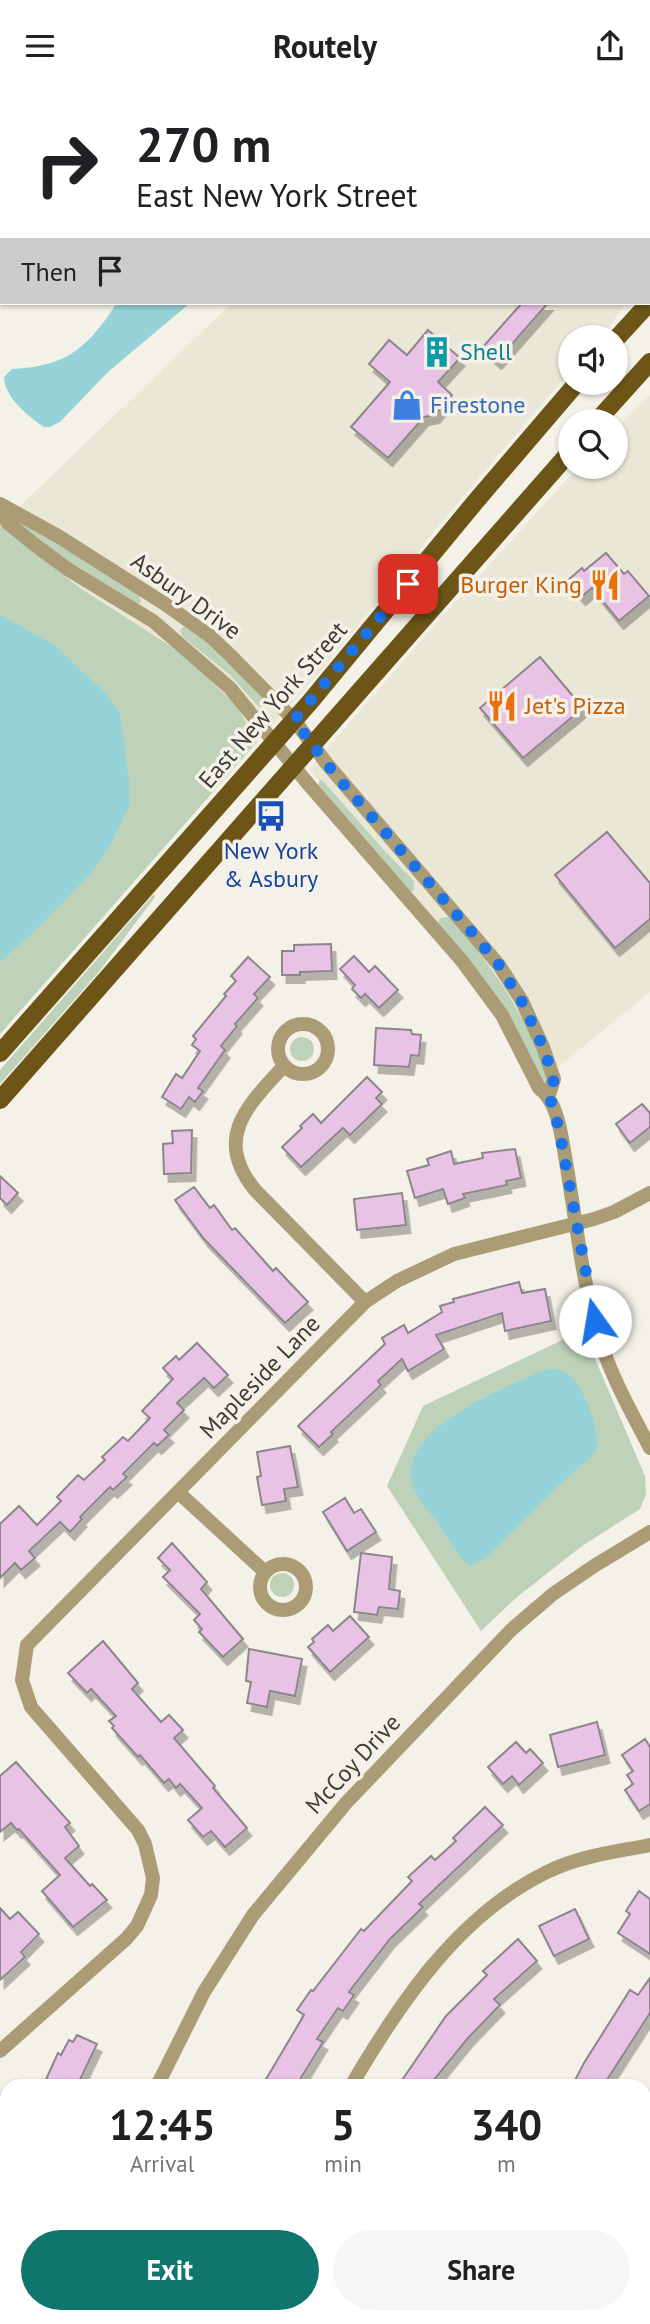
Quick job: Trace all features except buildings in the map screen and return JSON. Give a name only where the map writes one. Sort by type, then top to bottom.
[{"type":"main road","points":[[628,325],[645,305]]},
{"type":"main road","points":[[608,409],[650,362]]},
{"type":"main road","name":"East New York Street","points":[[0,1053],[294,720],[567,395]]},
{"type":"main road","points":[[0,1100],[558,466]]},
{"type":"street","points":[[0,205],[0,218]]},
{"type":"street","name":"Asbury Drive","points":[[0,504],[68,543],[210,636],[294,720],[503,972],[522,1002],[543,1047],[554,1079],[549,1095],[559,1129],[589,1299],[601,1343],[620,1390],[650,1448]]},
{"type":"street","name":"Asbury Drive","points":[[0,512],[8,523],[69,570],[153,621],[230,688],[461,961],[502,1015],[539,1088],[549,1095]]},
{"type":"street","points":[[284,1066],[252,1101],[241,1120],[236,1133],[237,1159],[255,1191],[365,1302]]},
{"type":"street","name":"Mapleside Lane","points":[[0,2051],[126,1939],[146,1911],[153,1878],[145,1844],[138,1830],[31,1707],[22,1680],[27,1645],[365,1302],[397,1281],[454,1254],[577,1224],[614,1212],[650,1193]]},
{"type":"street","points":[[179,1493],[265,1572]]},
{"type":"street","name":"McCoy Drive","points":[[160,2079],[204,1992],[253,1915],[346,1803],[511,1630],[553,1594],[650,1532]]},
{"type":"street","points":[[355,2079],[375,2044],[457,1939],[511,1892],[547,1871],[584,1858],[650,1845]]},
{"type":"shaded area","points":[[230,305],[625,305],[610,325],[558,325],[558,385],[454,507],[320,672],[257,742],[237,706],[172,647],[80,588],[0,525]]},
{"type":"shaded area","points":[[650,395],[650,992],[541,1081],[501,1001],[309,769],[567,479],[628,479],[628,417]]},
{"type":"green space","points":[[5,508],[139,595],[139,604],[84,573],[11,520]]},
{"type":"green space","points":[[0,525],[80,588],[172,647],[198,668],[237,706],[257,742],[0,1034]]},
{"type":"green space","points":[[184,626],[215,648],[269,705],[264,709],[259,707],[230,675],[183,637],[180,631]]},
{"type":"green space","points":[[320,780],[414,881],[414,890],[409,893],[317,788]]},
{"type":"green space","points":[[154,894],[155,897],[98,973],[0,1084],[0,1070]]},
{"type":"green space","points":[[440,918],[452,918],[509,995],[540,1058],[549,1082],[546,1089],[438,924]]},
{"type":"green space","points":[[302,1037],[311,1040],[314,1049],[311,1058],[302,1061],[293,1058],[290,1049],[293,1040]]},
{"type":"green space","points":[[584,1333],[645,1476],[646,1494],[640,1509],[582,1546],[517,1597],[481,1631],[387,1486],[423,1406],[573,1335]]},
{"type":"green space","points":[[282,1573],[293,1580],[294,1585],[287,1596],[282,1597],[271,1590],[270,1585],[277,1574]]},
{"type":"water","points":[[116,305],[188,305],[108,372],[60,422],[44,427],[13,399],[4,377],[12,369],[48,364],[62,359],[96,332]]},
{"type":"water","points":[[0,615],[53,644],[104,692],[120,713],[130,790],[129,806],[109,848],[90,874],[38,928],[0,962]]},
{"type":"water","points":[[552,1369],[568,1374],[586,1400],[594,1423],[597,1445],[595,1453],[485,1559],[471,1565],[466,1563],[414,1489],[411,1477],[414,1459],[424,1442],[439,1426],[480,1400],[538,1372]]},
{"type":"place","name":"Shell","points":[[437,352]]},
{"type":"place","name":"Firestone","points":[[407,405]]},
{"type":"place","name":"Burger King","points":[[605,585]]},
{"type":"place","name":"Jet's Pizza","points":[[502,706]]},
{"type":"place","name":"New York & Asbury","points":[[271,816]]},
{"type":"route","points":[[408,584],[294,720],[333,772],[499,965],[522,1002],[543,1047],[554,1079],[549,1095],[559,1129],[595,1321]]}]
